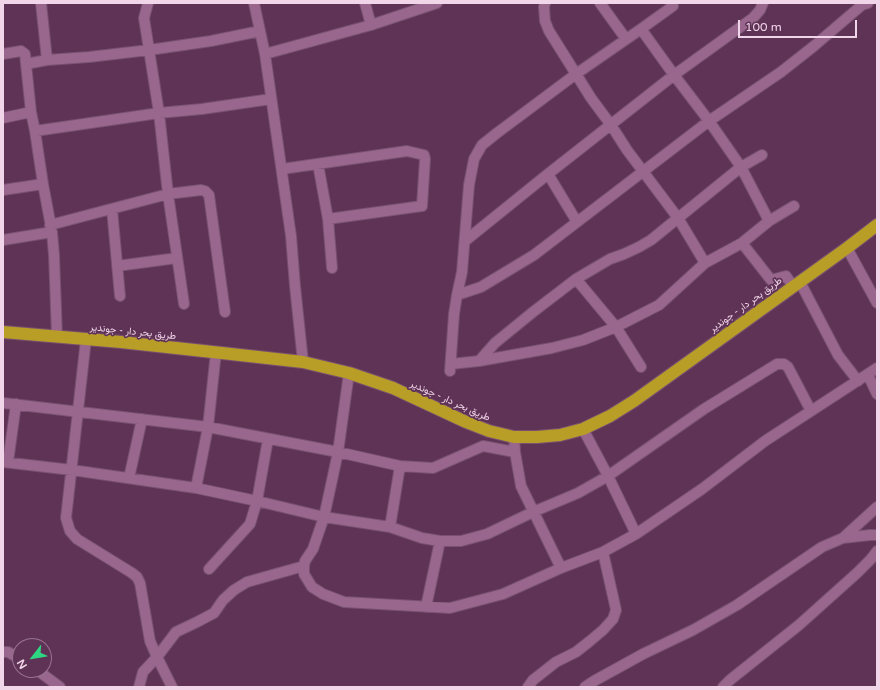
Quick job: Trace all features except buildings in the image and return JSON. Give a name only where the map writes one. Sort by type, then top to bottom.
[{"type":"highway","name":"طريق بحر دار - جوندير","points":[[3,332],[57,336],[303,362],[349,373],[393,388],[489,431],[514,437],[560,435],[583,429],[610,416],[634,401],[877,225]]},
{"type":"street","points":[[41,3],[47,60]]},
{"type":"street","points":[[148,3],[144,18],[159,113],[168,194],[184,304]]},
{"type":"street","points":[[254,3],[265,54],[282,169],[291,236],[303,362]]},
{"type":"street","points":[[365,3],[371,25]]},
{"type":"street","points":[[265,54],[371,25],[436,3]]},
{"type":"street","points":[[545,3],[545,21],[549,31],[591,98],[678,218],[705,263]]},
{"type":"street","points":[[600,3],[626,39]]},
{"type":"street","points":[[672,3],[674,6],[576,74],[482,145],[474,159],[470,184],[462,272],[454,314],[451,367],[552,348],[583,340],[616,327],[659,305],[705,263],[742,243],[769,221],[794,206]]},
{"type":"street","points":[[465,241],[674,75],[753,18],[760,10],[763,3]]},
{"type":"street","points":[[457,295],[481,287],[534,256],[709,121],[781,72],[814,46],[862,4]]},
{"type":"street","points":[[641,29],[741,167],[769,221]]},
{"type":"street","points":[[26,64],[47,60],[149,50],[211,41],[260,31]]},
{"type":"street","points":[[3,54],[21,51],[24,54],[26,64],[31,112],[51,228],[54,255],[57,336]]},
{"type":"street","points":[[35,131],[271,99]]},
{"type":"street","points":[[3,118],[31,112]]},
{"type":"street","points":[[282,169],[407,151],[424,155],[422,206],[328,219]]},
{"type":"street","points":[[479,361],[495,344],[576,279],[610,259],[624,254],[651,240],[741,167],[762,155]]},
{"type":"street","points":[[318,164],[328,219],[332,268]]},
{"type":"street","points":[[548,174],[577,222]]},
{"type":"street","points":[[3,190],[43,184]]},
{"type":"street","points":[[3,240],[51,228],[112,209],[168,194],[201,190],[205,191],[209,195],[225,312]]},
{"type":"street","points":[[112,209],[120,296]]},
{"type":"street","points":[[742,243],[771,280],[786,276],[796,284],[838,355],[858,381]]},
{"type":"street","points":[[847,248],[877,303]]},
{"type":"street","points":[[117,266],[177,258]]},
{"type":"street","points":[[576,279],[616,327],[641,367]]},
{"type":"street","points":[[86,339],[66,518],[70,531],[77,539],[137,577],[140,583],[150,641],[172,687]]},
{"type":"street","points":[[196,488],[208,427],[216,352]]},
{"type":"street","points":[[16,404],[5,462],[196,488],[324,517],[390,527],[422,538],[440,541],[461,541],[487,534],[533,512],[578,494],[608,476],[704,409],[777,364],[784,364],[788,367],[811,411]]},
{"type":"street","points":[[349,373],[338,452],[324,517],[313,549],[305,560],[304,574],[312,587],[323,594],[344,602],[450,608],[503,594],[561,568],[603,552],[636,534],[702,489],[765,441],[877,368]]},
{"type":"street","points":[[868,375],[877,394]]},
{"type":"street","points":[[3,403],[208,427],[338,452],[400,466],[433,468],[483,446],[514,452]]},
{"type":"street","points":[[129,478],[142,419]]},
{"type":"street","points":[[583,429],[636,534]]},
{"type":"street","points":[[514,437],[514,452],[520,486],[561,568]]},
{"type":"street","points":[[209,569],[250,524],[257,501],[268,439]]},
{"type":"street","points":[[390,527],[400,466]]},
{"type":"street","points":[[843,538],[877,507]]},
{"type":"street","points":[[585,687],[737,605],[822,547],[843,538],[877,535]]},
{"type":"street","points":[[426,607],[440,541]]},
{"type":"street","points":[[723,687],[799,625],[857,573],[877,551]]},
{"type":"street","points":[[528,687],[533,680],[556,662],[576,652],[604,630],[613,619],[616,610],[603,552]]},
{"type":"street","points":[[139,687],[144,672],[176,632],[214,613],[223,600],[234,590],[247,582],[304,566]]},
{"type":"street","points":[[48,678],[60,687]]}]
